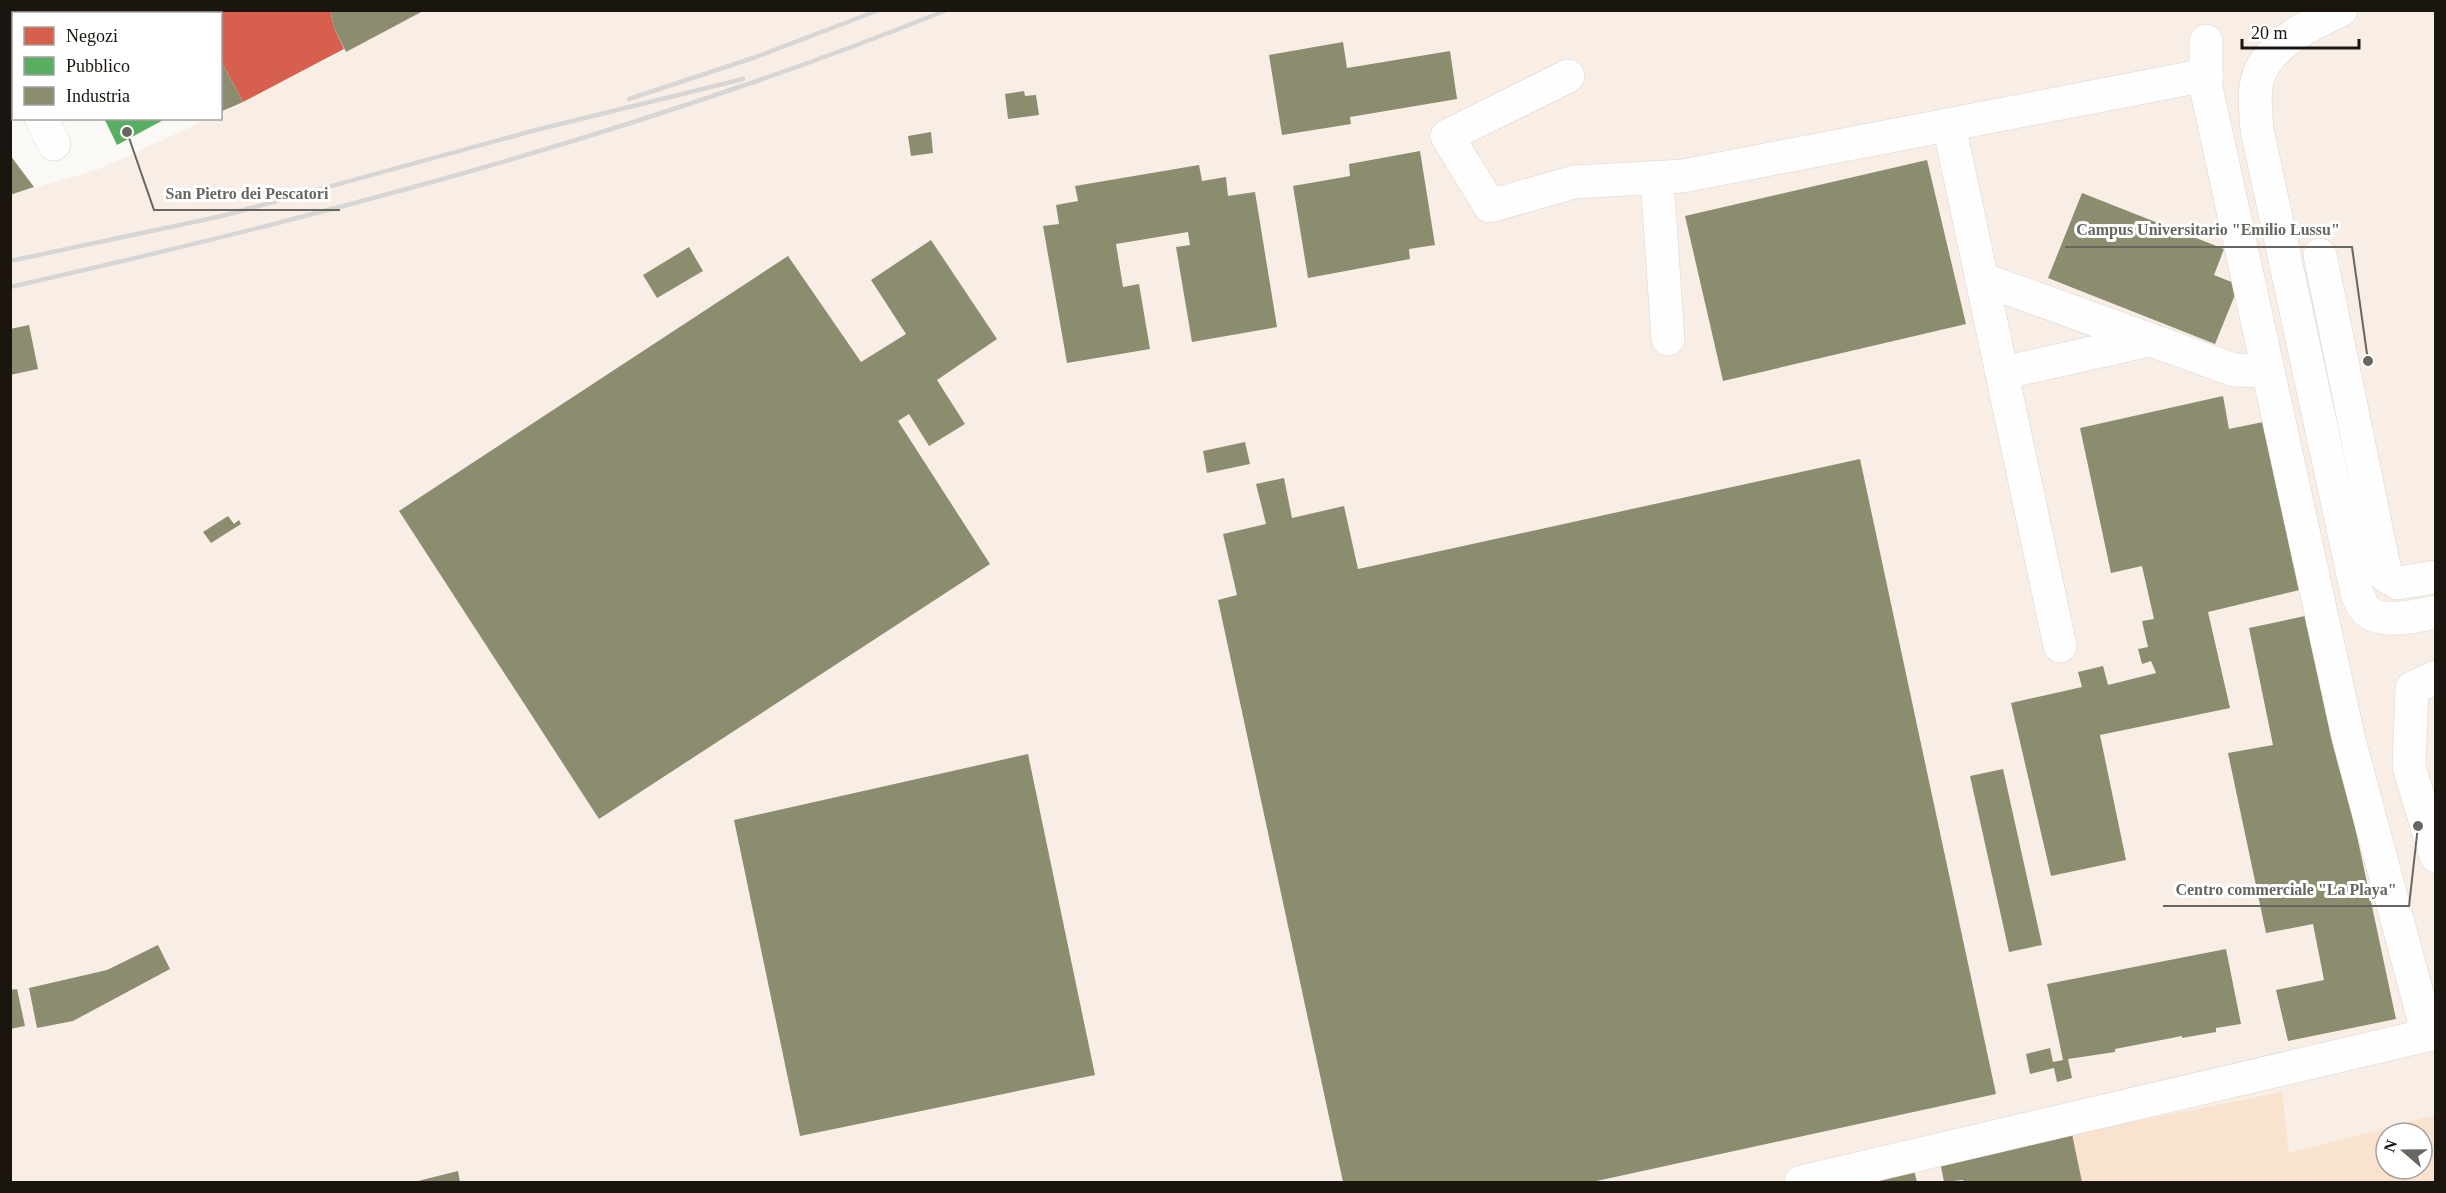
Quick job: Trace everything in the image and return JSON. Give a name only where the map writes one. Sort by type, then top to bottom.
[{"type":"lane","points":[[2341,10],[2288,39],[2270,57],[2260,72],[2255,101],[2257,130],[2356,593],[2366,610],[2378,616],[2411,618],[2436,612]]},
{"type":"lane","points":[[1801,1182],[2432,1034],[2348,736],[2206,87],[2206,41]]},
{"type":"lane","points":[[1568,76],[1447,136],[1490,206],[1574,182],[1683,176],[2206,75]]},
{"type":"lane","points":[[1949,125],[2060,646]]},
{"type":"lane","points":[[1657,178],[1668,339]]},
{"type":"lane","points":[[2320,255],[2386,576],[2398,583],[2436,578]]},
{"type":"lane","points":[[1982,279],[2234,370],[2268,372]]},
{"type":"lane","points":[[2002,373],[2150,340]]},
{"type":"lane","points":[[2316,406],[2350,400]]},
{"type":"lane","points":[[2436,677],[2412,688],[2409,767],[2436,856]]},
{"type":"shaded area","points":[[425,11],[2435,11],[2435,1182],[11,1182],[10,195],[99,169],[206,120],[222,120],[222,112]]},
{"type":"shaded area","points":[[2282,1092],[2289,1153],[2374,1131],[2374,1181],[2434,1181],[2434,1121],[2412,1121],[2435,1115],[2435,1182],[2082,1182],[2072,1134]]},
{"type":"building: Negozi","points":[[196,10],[330,10],[334,28],[344,49],[243,102],[222,63],[222,12],[196,12]]},
{"type":"building: Pubblico","points":[[105,120],[163,120],[117,145]]},
{"type":"building: Industria","points":[[330,10],[425,10],[346,52],[334,28]]},
{"type":"building: Industria","points":[[1343,42],[1347,68],[1450,51],[1457,99],[1350,117],[1351,124],[1282,135],[1269,55]]},
{"type":"building: Industria","points":[[222,63],[243,102],[222,111]]},
{"type":"building: Industria","points":[[1024,91],[1025,96],[1036,95],[1039,115],[1008,119],[1005,94]]},
{"type":"building: Industria","points":[[931,132],[933,153],[911,156],[908,136]]},
{"type":"building: Industria","points":[[1420,151],[1435,245],[1409,249],[1410,259],[1308,278],[1293,186],[1350,176],[1349,164]]},
{"type":"building: Industria","points":[[10,155],[34,187],[10,195]]},
{"type":"building: Industria","points":[[1927,160],[1966,324],[1723,381],[1685,216]]},
{"type":"building: Industria","points":[[1199,165],[1202,181],[1226,177],[1228,196],[1255,192],[1277,327],[1192,342],[1176,247],[1190,245],[1188,232],[1116,244],[1123,287],[1139,284],[1150,349],[1067,363],[1043,226],[1059,224],[1056,205],[1078,201],[1075,186]]},
{"type":"building: Industria","points":[[2082,193],[2224,249],[2214,275],[2239,285],[2215,344],[2048,278]]},
{"type":"building: Industria","points":[[931,240],[997,339],[937,380],[965,424],[929,446],[909,414],[898,421],[990,564],[599,819],[399,511],[788,256],[861,362],[906,334],[871,280]]},
{"type":"building: Industria","points":[[689,247],[703,271],[657,298],[643,275]]},
{"type":"building: Industria","points":[[29,325],[38,369],[10,375],[10,329]]},
{"type":"building: Industria","points":[[2223,396],[2229,429],[2268,421],[2304,589],[2208,612],[2230,708],[2100,735],[2126,860],[2051,876],[2011,703],[2082,687],[2078,672],[2103,666],[2108,685],[2156,673],[2151,661],[2142,664],[2138,649],[2148,647],[2142,621],[2154,619],[2142,566],[2111,573],[2080,428]]},
{"type":"building: Industria","points":[[1245,442],[1250,464],[1207,473],[1203,451]]},
{"type":"building: Industria","points":[[1860,459],[1996,1094],[1592,1182],[1343,1182],[1218,600],[1237,595],[1223,534],[1266,524],[1256,484],[1284,478],[1292,518],[1344,506],[1358,569]]},
{"type":"building: Industria","points":[[228,516],[234,524],[239,520],[241,524],[211,543],[203,532]]},
{"type":"building: Industria","points":[[2310,615],[2396,1019],[2288,1041],[2276,990],[2324,980],[2313,924],[2266,933],[2228,753],[2273,745],[2249,628]]},
{"type":"building: Industria","points":[[1028,754],[1095,1075],[800,1136],[734,820]]},
{"type":"building: Industria","points":[[2003,769],[2042,945],[2009,952],[1970,776]]},
{"type":"building: Industria","points":[[158,945],[170,969],[73,1021],[37,1028],[29,988],[107,970]]},
{"type":"building: Industria","points":[[2226,949],[2241,1024],[2216,1028],[2216,1032],[2182,1038],[2182,1036],[2115,1049],[2115,1052],[2068,1059],[2072,1078],[2057,1082],[2054,1068],[2030,1074],[2026,1054],[2050,1048],[2053,1062],[2063,1060],[2047,984]]},
{"type":"building: Industria","points":[[17,989],[25,1026],[10,1029],[10,990]]},
{"type":"building: Industria","points":[[2072,1134],[2082,1182],[1964,1182],[1963,1180],[1944,1182],[1940,1161]]},
{"type":"building: Industria","points":[[1914,1170],[1917,1182],[1861,1182]]},
{"type":"building: Industria","points":[[458,1171],[460,1182],[414,1182]]},
{"type":"railway","points":[[629,99],[753,58],[879,10]]},
{"type":"railway","points":[[10,287],[367,200],[484,167],[717,95],[947,10]]},
{"type":"railway","points":[[10,261],[222,216],[532,131],[743,79]]},
{"type":"place","name":"San Pietro dei Pescatori","points":[[127,132]]},
{"type":"place","name":"Campus Universitario \"Emilio Lussu\"","points":[[2368,361]]},
{"type":"place","name":"Centro commerciale \"La Playa\"","points":[[2418,826]]}]
